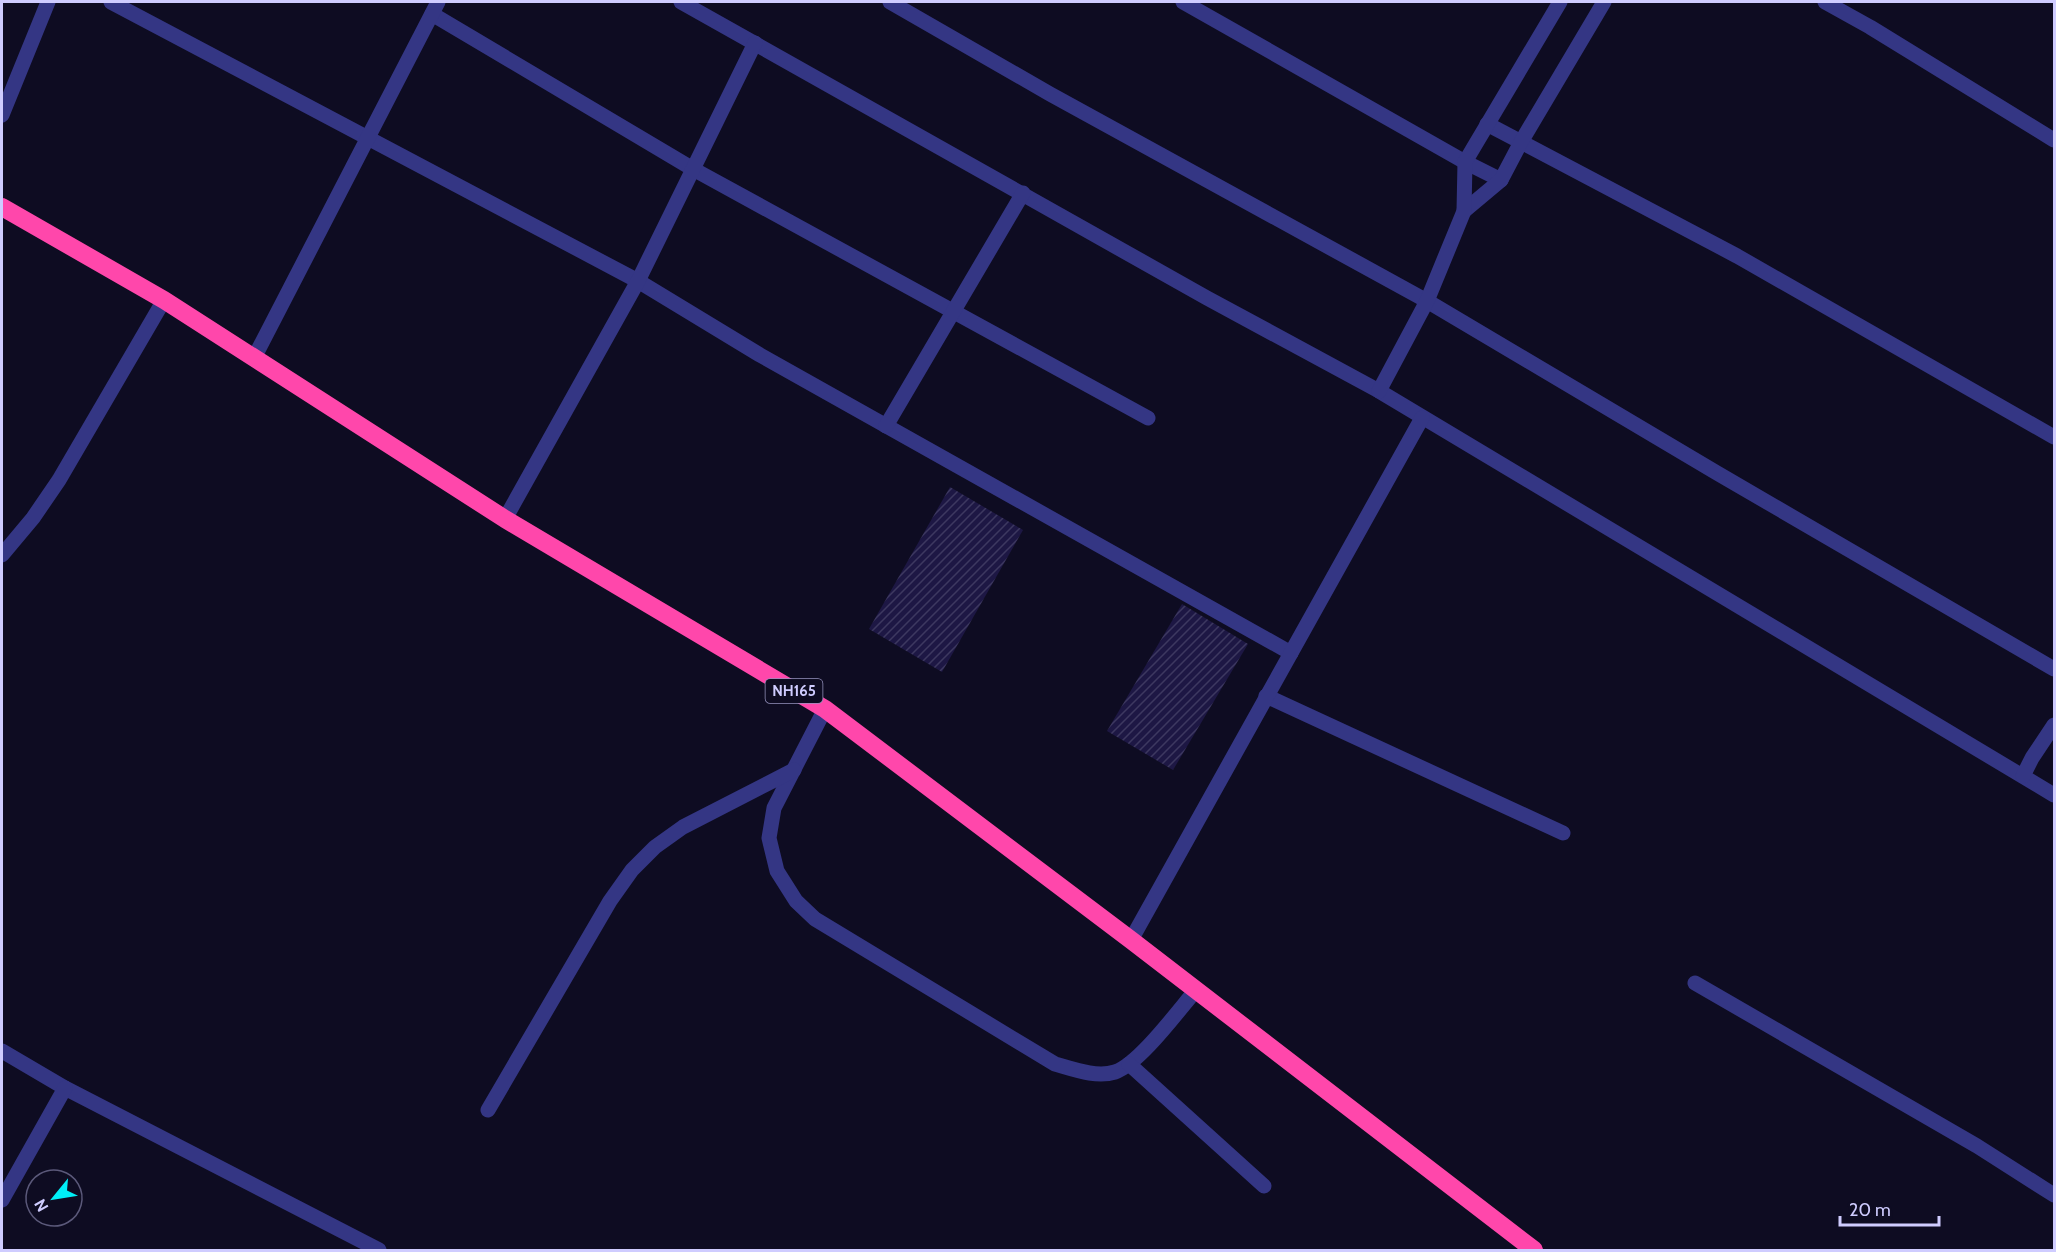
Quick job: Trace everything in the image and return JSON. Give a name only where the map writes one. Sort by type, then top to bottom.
[{"type":"highway","name":"NH165","points":[[2,207],[164,300],[505,519],[825,710],[1131,940],[1534,1251]]},
{"type":"street","points":[[2,115],[48,2]]},
{"type":"street","points":[[111,2],[368,136],[638,281],[760,355],[1291,653]]},
{"type":"street","points":[[681,2],[1207,298],[1379,391],[2055,795]]},
{"type":"street","points":[[890,2],[1050,94],[1426,301],[2055,669]]},
{"type":"street","points":[[1183,2],[1465,162],[1501,180]]},
{"type":"street","points":[[1379,391],[1418,318],[1464,211],[1465,162],[1560,2]]},
{"type":"street","points":[[1464,211],[1501,180],[1604,2]]},
{"type":"street","points":[[1825,2],[2055,140]]},
{"type":"street","points":[[254,358],[435,8],[693,170],[1148,418]]},
{"type":"street","points":[[505,519],[638,281],[755,43]]},
{"type":"street","points":[[1487,124],[1737,256],[2055,437]]},
{"type":"street","points":[[886,426],[1023,194]]},
{"type":"street","points":[[2,555],[33,518],[59,480],[164,300]]},
{"type":"street","points":[[1131,940],[1422,418]]},
{"type":"street","points":[[1266,696],[1563,833]]},
{"type":"street","points":[[825,710],[774,808],[769,838],[777,872],[796,901],[815,919],[1055,1064],[1094,1074],[1114,1072],[1130,1064],[1196,990]]},
{"type":"street","points":[[2023,776],[2032,758],[2055,725]]},
{"type":"street","points":[[488,1110],[610,902],[632,870],[655,847],[683,827],[794,770]]},
{"type":"street","points":[[1695,983],[1977,1146],[2055,1195]]},
{"type":"street","points":[[2,1051],[65,1088],[379,1251]]},
{"type":"street","points":[[1130,1064],[1264,1186]]},
{"type":"street","points":[[2,1200],[65,1088]]},
{"type":"building","points":[[950,487],[1023,530],[942,672],[869,629]]},
{"type":"building","points":[[1182,604],[1248,644],[1173,770],[1107,731]]}]
